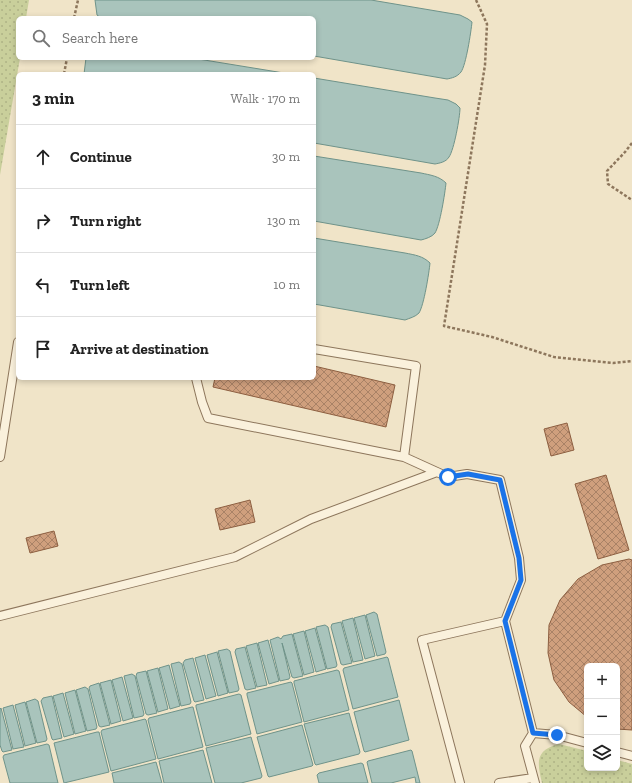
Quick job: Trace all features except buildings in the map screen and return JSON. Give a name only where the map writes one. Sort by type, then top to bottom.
[{"type":"lane","points":[[316,349],[416,366],[404,457]]},
{"type":"lane","points":[[0,457],[16,355]]},
{"type":"lane","points":[[196,380],[208,418],[404,457],[448,477],[468,474],[500,480],[519,558],[521,580],[505,621],[533,733],[525,746],[534,780],[498,783]]},
{"type":"lane","points":[[0,616],[235,557],[311,519],[436,472]]},
{"type":"lane","points":[[460,783],[422,640],[505,621]]},
{"type":"lane","points":[[533,733],[557,735],[584,742]]},
{"type":"lane","points":[[620,753],[632,756]]},
{"type":"path","points":[[74,16],[78,0]]},
{"type":"path","points":[[476,0],[487,24],[485,65],[444,326],[492,338],[554,357],[613,363],[632,361]]},
{"type":"path","points":[[64,72],[67,60]]},
{"type":"path","points":[[632,143],[607,171],[608,184],[632,200]]},
{"type":"green space","points":[[0,0],[29,0],[26,16],[16,16],[16,60],[20,60],[18,72],[16,72],[16,81],[0,175]]},
{"type":"green space","points":[[559,744],[584,750],[584,771],[620,771],[620,761],[632,764],[632,783],[542,783],[539,769],[540,758],[542,753]]},
{"type":"water","points":[[95,0],[371,0],[460,15],[472,22],[463,68],[458,75],[447,79],[316,56],[316,16],[97,15]]},
{"type":"water","points":[[86,60],[204,60],[278,72],[84,72]]},
{"type":"water","points":[[316,78],[448,100],[456,104],[460,108],[459,118],[455,141],[451,153],[448,159],[441,163],[435,164],[316,143]]},
{"type":"water","points":[[316,156],[421,173],[434,176],[446,183],[437,229],[430,237],[421,240],[316,221]]},
{"type":"water","points":[[316,238],[419,256],[430,263],[421,309],[419,313],[405,320],[316,304]]},
{"type":"water","points":[[374,612],[377,614],[386,652],[385,654],[377,656],[366,615]]},
{"type":"water","points":[[365,615],[375,656],[365,659],[354,618]]},
{"type":"water","points":[[353,618],[363,660],[353,662],[342,621]]},
{"type":"water","points":[[341,622],[352,663],[343,665],[341,664],[331,627],[332,624]]},
{"type":"water","points":[[325,625],[328,627],[337,665],[336,667],[327,669],[316,627]]},
{"type":"water","points":[[315,628],[326,669],[316,672],[305,631]]},
{"type":"water","points":[[304,631],[314,672],[304,675],[293,634]]},
{"type":"water","points":[[292,634],[303,676],[292,677],[282,643],[290,677],[289,679],[280,681],[270,640],[278,637],[281,639],[283,636]]},
{"type":"water","points":[[268,640],[279,681],[269,684],[258,643]]},
{"type":"water","points":[[257,643],[267,685],[257,687],[246,646]]},
{"type":"water","points":[[245,647],[256,688],[247,690],[245,689],[235,652],[236,649]]},
{"type":"water","points":[[227,649],[230,651],[239,689],[238,691],[229,693],[218,651]]},
{"type":"water","points":[[217,652],[228,693],[218,696],[207,655]]},
{"type":"water","points":[[205,655],[216,696],[206,699],[195,658]]},
{"type":"water","points":[[387,657],[398,697],[353,709],[343,670],[344,668]]},
{"type":"water","points":[[193,658],[204,700],[195,702],[183,663],[185,660]]},
{"type":"water","points":[[179,662],[182,664],[191,702],[190,704],[181,706],[171,664]]},
{"type":"water","points":[[169,665],[180,706],[170,709],[159,668]]},
{"type":"water","points":[[158,668],[168,709],[158,712],[147,671]]},
{"type":"water","points":[[337,670],[339,671],[349,710],[304,722],[294,681]]},
{"type":"water","points":[[146,671],[157,713],[148,715],[146,714],[136,676],[137,673]]},
{"type":"water","points":[[132,674],[135,676],[144,714],[143,716],[134,718],[124,676]]},
{"type":"water","points":[[122,677],[133,718],[123,721],[112,680]]},
{"type":"water","points":[[111,680],[121,721],[111,724],[100,683]]},
{"type":"water","points":[[291,682],[302,722],[257,734],[247,693]]},
{"type":"water","points":[[99,683],[110,725],[101,727],[99,726],[89,688],[90,686]]},
{"type":"water","points":[[85,687],[88,689],[97,727],[96,729],[87,731],[76,690]]},
{"type":"water","points":[[75,690],[86,731],[75,734],[65,693]]},
{"type":"water","points":[[63,693],[74,734],[64,737],[53,696]]},
{"type":"water","points":[[239,694],[241,695],[251,734],[206,746],[196,705]]},
{"type":"water","points":[[52,696],[62,738],[53,740],[41,701],[43,698]]},
{"type":"water","points":[[35,699],[38,701],[47,739],[46,741],[37,743],[26,702]]},
{"type":"water","points":[[399,700],[409,740],[365,752],[354,712]]},
{"type":"water","points":[[25,702],[36,743],[25,746],[15,705]]},
{"type":"water","points":[[13,705],[24,747],[13,749],[3,708]]},
{"type":"water","points":[[193,707],[203,747],[158,759],[148,720],[149,718]]},
{"type":"water","points":[[1,708],[12,750],[3,752],[0,745]]},
{"type":"water","points":[[349,713],[360,752],[359,754],[316,765],[304,724]]},
{"type":"water","points":[[145,719],[156,759],[111,771],[101,732],[102,730]]},
{"type":"water","points":[[302,725],[313,765],[269,777],[257,737]]},
{"type":"water","points":[[99,732],[109,772],[64,783],[54,743]]},
{"type":"water","points":[[251,737],[262,776],[261,778],[241,783],[215,783],[206,748]]},
{"type":"water","points":[[47,744],[49,745],[58,783],[10,783],[3,757],[4,755]]},
{"type":"water","points":[[203,750],[212,783],[164,783],[159,761]]},
{"type":"water","points":[[411,750],[420,783],[416,783],[415,777],[391,783],[372,783],[368,761]]},
{"type":"water","points":[[156,762],[162,783],[114,783],[112,773]]},
{"type":"water","points":[[361,763],[363,764],[368,783],[319,783],[317,775],[319,773]]},
{"type":"route","points":[[448,477],[468,474],[500,480],[519,558],[521,580],[505,621],[533,733],[557,735]]}]
